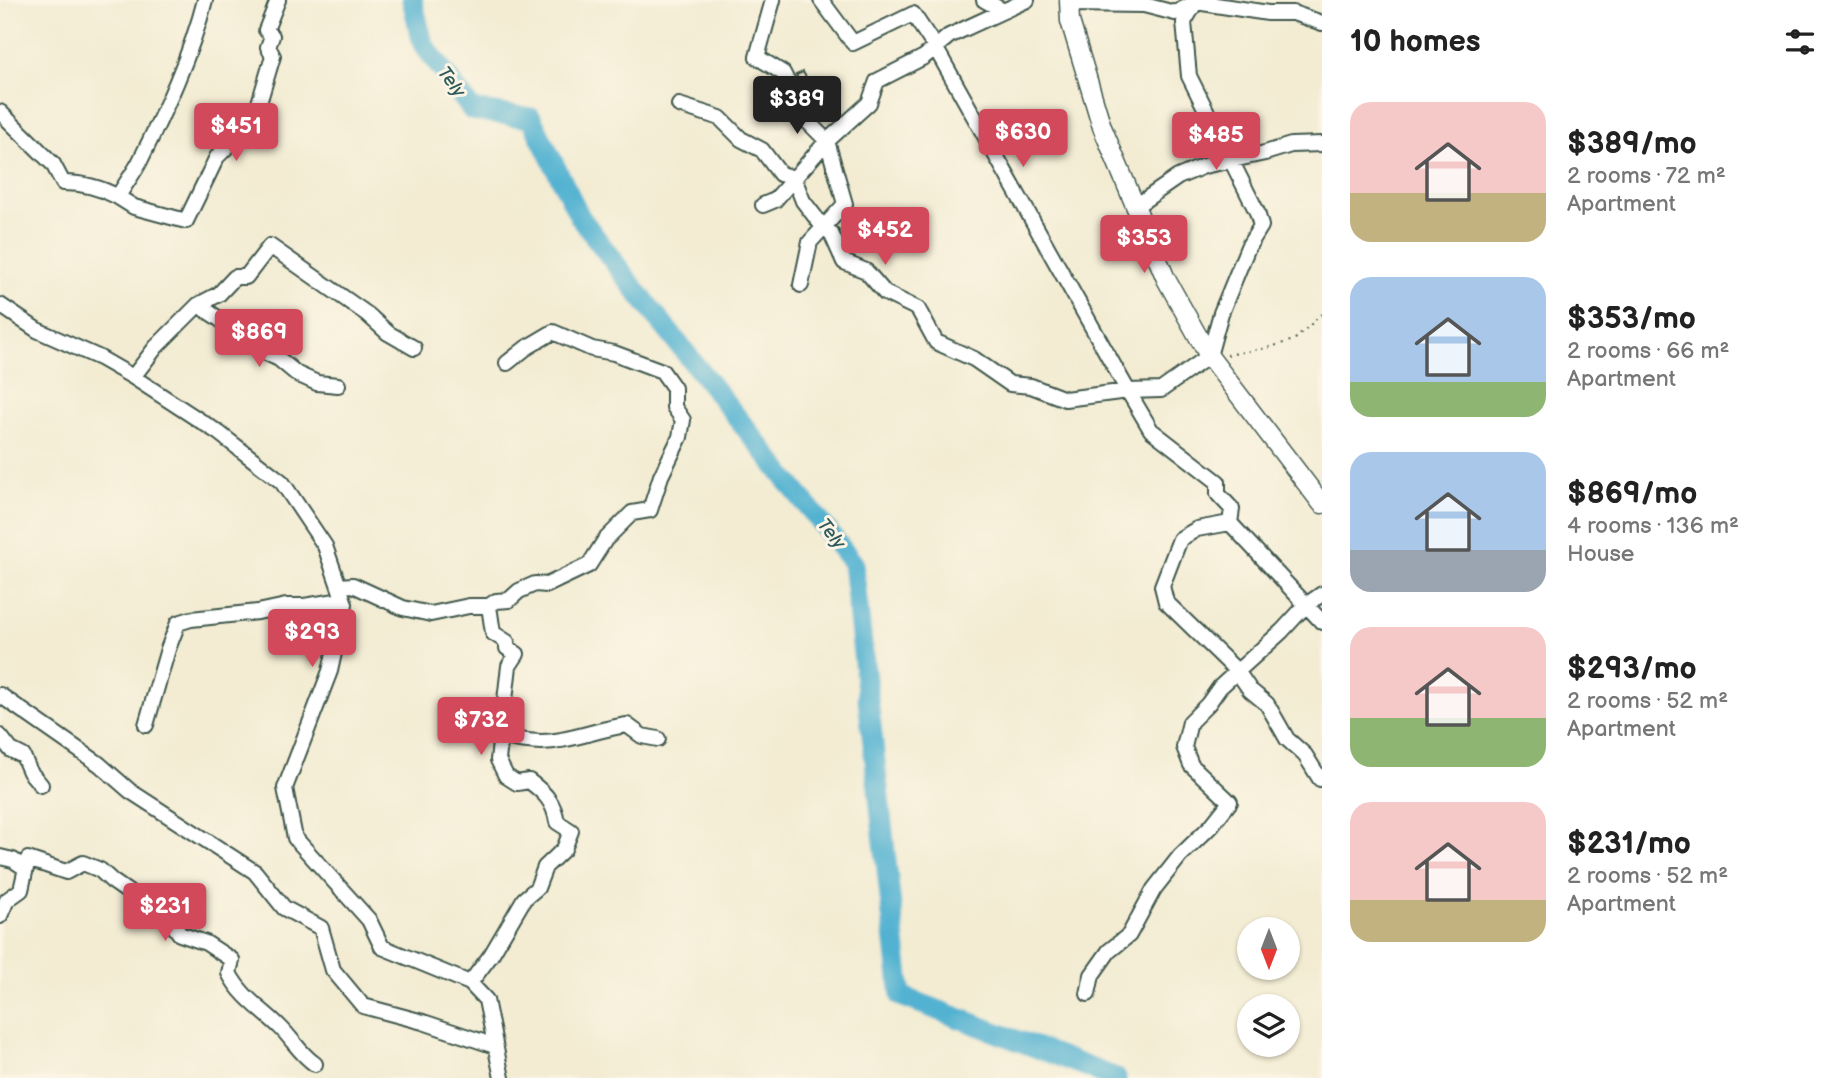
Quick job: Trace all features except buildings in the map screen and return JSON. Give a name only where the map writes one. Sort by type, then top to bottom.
[{"type":"street","points":[[118,198],[139,164],[168,100],[201,19],[205,0]]},
{"type":"street","points":[[0,112],[53,164],[63,183],[81,183],[103,189],[134,207],[186,221],[217,157],[254,120],[273,56],[268,47],[272,36],[266,30],[278,0]]},
{"type":"street","points":[[773,0],[757,57],[783,73],[807,121],[827,141],[845,204],[810,242],[802,285]]},
{"type":"street","points":[[821,0],[853,43],[913,15],[935,47],[1151,430],[1218,482],[1218,494],[1232,509],[1230,523]]},
{"type":"street","points":[[984,0],[1002,10]]},
{"type":"street","points":[[763,205],[775,200],[827,141],[869,103],[877,81],[924,57],[948,36],[1027,0]]},
{"type":"street","points":[[794,178],[803,201],[831,233],[844,262],[866,271],[885,293],[918,309],[936,342],[974,359],[1010,384],[1031,386],[1065,399],[1161,390],[1209,356],[1222,313],[1248,247],[1261,226],[1257,212],[1189,76],[1185,22],[1196,1]]},
{"type":"street","points":[[1322,23],[1293,13],[1268,13],[1196,1],[1175,13],[1144,5],[1069,2],[1070,21],[1102,127],[1166,279],[1209,356],[1322,504]]},
{"type":"street","points":[[679,105],[720,118],[741,139],[762,150],[780,174],[794,178]]},
{"type":"street","points":[[1136,206],[1178,177],[1204,166],[1291,145],[1322,144]]},
{"type":"street","points":[[133,377],[156,347],[198,306],[219,294],[235,277],[246,277],[270,246],[367,314],[388,333],[414,348]]},
{"type":"street","points":[[0,305],[37,330],[100,358],[133,377],[219,433],[282,482],[325,546],[345,604],[330,671],[285,788],[295,838],[369,920],[382,947],[470,983],[486,1000],[502,1078]]},
{"type":"street","points":[[198,306],[258,349],[279,359],[297,374],[317,383],[338,385]]},
{"type":"street","points":[[339,586],[353,585],[403,608],[431,614],[469,607],[489,607],[496,601],[509,600],[519,591],[535,584],[547,585],[589,565],[605,540],[632,513],[650,510],[661,476],[680,437],[683,420],[674,407],[674,388],[662,371],[614,353],[593,349],[553,332],[507,363]]},
{"type":"street","points":[[1230,523],[1322,622]]},
{"type":"street","points":[[1230,523],[1198,529],[1180,539],[1162,586],[1166,602],[1237,671],[1250,690],[1267,705],[1287,740],[1306,755],[1320,779]]},
{"type":"street","points":[[1087,994],[1092,975],[1109,951],[1129,935],[1154,889],[1180,856],[1211,826],[1230,802],[1191,765],[1184,747],[1191,722],[1237,671],[1282,631],[1306,605],[1322,594]]},
{"type":"street","points":[[146,725],[178,623],[286,606],[304,607],[336,601],[345,604]]},
{"type":"street","points":[[470,983],[491,955],[524,899],[537,888],[545,867],[564,849],[571,831],[557,822],[555,808],[544,792],[529,781],[517,783],[506,776],[498,761],[509,666],[517,654],[507,648],[507,642],[493,634],[489,607]]},
{"type":"street","points":[[0,695],[99,764],[130,791],[255,873],[284,908],[321,928],[333,971],[363,1006],[495,1046]]},
{"type":"street","points":[[501,736],[533,741],[560,741],[607,727],[626,725],[642,736],[658,740]]},
{"type":"street","points":[[0,736],[10,750],[23,756],[30,772],[41,785]]},
{"type":"street","points":[[0,857],[13,860],[25,868]]},
{"type":"street","points":[[0,916],[7,900],[21,890],[28,859],[66,872],[83,863],[100,870],[171,922],[180,934],[206,943],[232,960],[229,973],[235,985],[263,1014],[279,1026],[305,1058],[315,1064]]},
{"type":"path","points":[[1209,356],[1234,355],[1294,340],[1322,314]]},
{"type":"waterway","name":"Tely","points":[[412,0],[423,44],[472,110],[531,118],[580,217],[853,563],[901,996],[1116,1078]]}]
